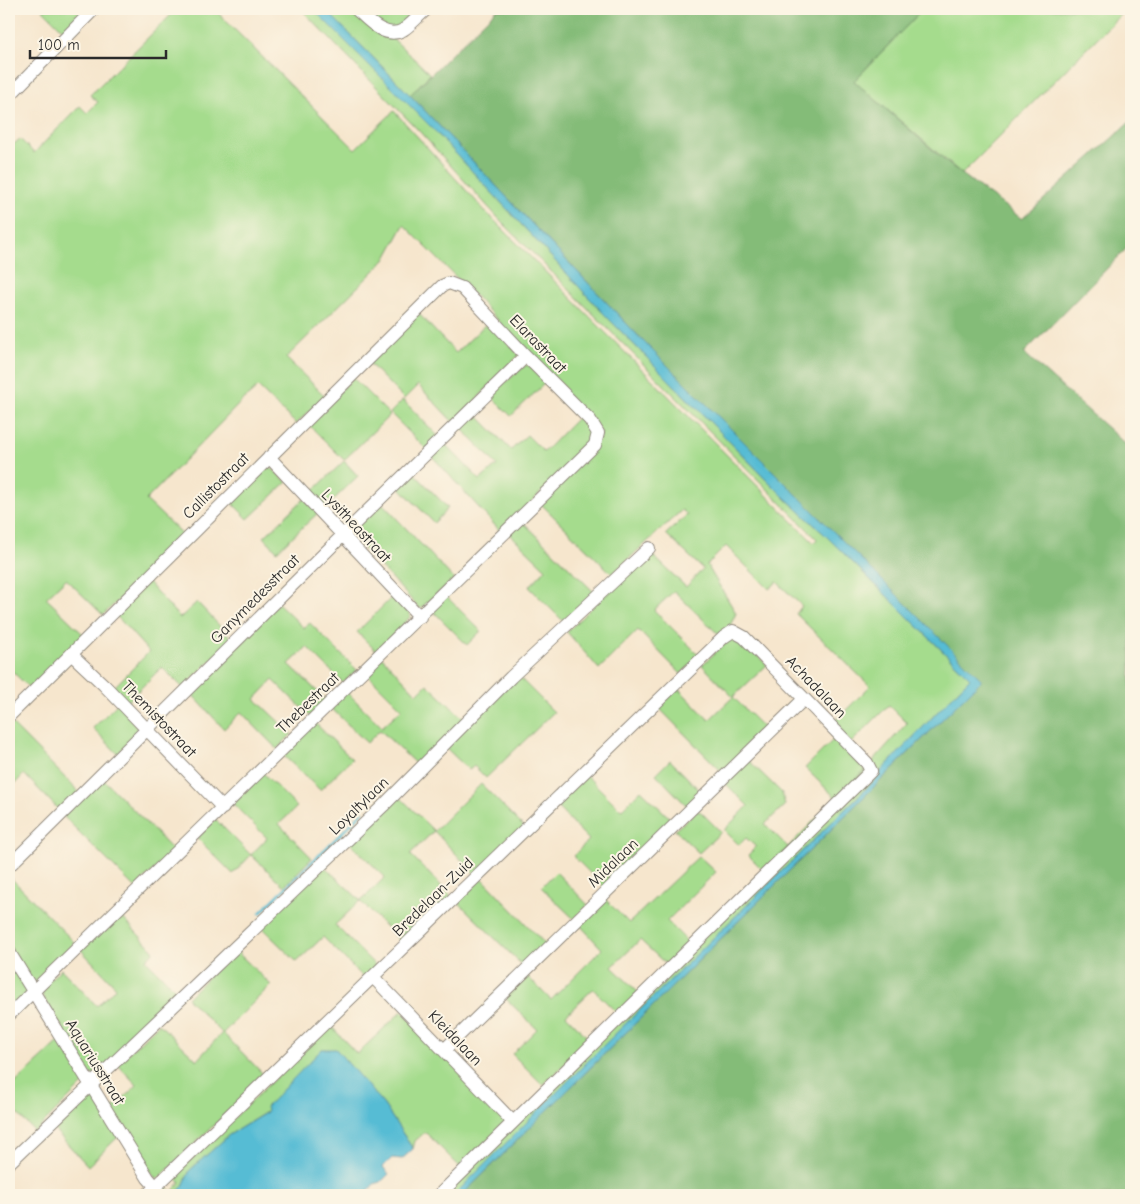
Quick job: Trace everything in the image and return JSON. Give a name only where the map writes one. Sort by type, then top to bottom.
[{"type":"street","points":[[9,96],[94,9]]},
{"type":"street","points":[[356,9],[375,27],[390,33],[402,30],[427,9]]},
{"type":"street","name":"Elarastraat","points":[[449,283],[462,288],[590,420],[598,433]]},
{"type":"street","name":"Callistostraat","points":[[9,716],[442,286],[449,283]]},
{"type":"street","name":"Ganymedesstraat","points":[[9,866],[526,356]]},
{"type":"street","name":"Thebestraat","points":[[9,1015],[595,446],[598,433]]},
{"type":"street","name":"Lysitheastraat","points":[[269,457],[420,616]]},
{"type":"street","name":"Loyaltylaan","points":[[9,1163],[383,806],[511,677],[649,548]]},
{"type":"street","name":"Achadalaan","points":[[513,1122],[871,771],[867,763],[744,637],[733,630]]},
{"type":"street","name":"Bredelaan-Zuid","points":[[151,1191],[733,630]]},
{"type":"street","name":"Themistostraat","points":[[70,654],[104,685],[223,808]]},
{"type":"street","name":"Midalaan","points":[[444,1050],[804,699]]},
{"type":"street","name":"Aquariusstraat","points":[[9,952],[148,1178],[151,1191]]},
{"type":"street","name":"Kleidalaan","points":[[373,977],[513,1122]]},
{"type":"street","points":[[439,1195],[513,1122]]},
{"type":"green space","points":[[42,9],[80,9],[85,14],[66,33]]},
{"type":"green space","points":[[177,9],[214,9],[355,149],[394,111],[486,212],[814,543],[817,539],[502,222],[420,132],[301,9],[313,9],[434,130],[605,315],[783,496],[970,678],[881,771],[879,776],[610,1039],[454,1195],[444,1195],[872,762],[907,723],[889,705],[851,743],[832,724],[870,686],[796,614],[802,606],[777,582],[769,589],[726,546],[707,565],[736,613],[729,628],[720,636],[674,591],[654,610],[700,656],[681,674],[638,630],[599,669],[567,632],[648,551],[686,587],[703,569],[666,534],[687,515],[682,510],[612,574],[541,504],[602,434],[479,300],[404,225],[385,260],[286,358],[325,396],[296,424],[258,387],[241,402],[146,500],[184,536],[103,615],[66,579],[46,598],[84,635],[30,689],[9,668],[9,225],[14,219],[9,214],[9,179],[15,173],[9,167],[9,148],[20,139],[34,153],[80,106],[87,113],[98,102],[90,95]]},
{"type":"green space","points":[[325,9],[352,9],[388,34],[430,74],[410,95]]},
{"type":"green space","points":[[366,9],[418,9],[402,25],[391,30],[363,12]]},
{"type":"green space","points":[[497,9],[808,9],[815,15],[822,9],[923,9],[854,81],[950,165],[1022,219],[1131,121],[1131,244],[1024,353],[1131,449],[1131,1195],[462,1195],[982,680],[646,344],[410,95]]},
{"type":"green space","points":[[923,9],[1126,9],[962,174],[854,81]]},
{"type":"green space","points":[[418,313],[456,353],[489,321],[519,355],[454,423],[418,385],[404,399],[368,362]]},
{"type":"green space","points":[[526,365],[530,366],[547,381],[511,416],[490,395]]},
{"type":"green space","points":[[353,378],[390,415],[344,460],[308,424]]},
{"type":"green space","points":[[403,400],[438,436],[426,449],[390,413]]},
{"type":"green space","points":[[474,412],[511,450],[527,435],[544,452],[580,415],[589,424],[594,440],[501,532],[431,455],[443,442],[480,480],[497,465],[459,426]]},
{"type":"green space","points":[[344,461],[358,476],[323,510],[308,496]]},
{"type":"green space","points":[[269,466],[287,482],[248,519],[229,500]]},
{"type":"green space","points":[[412,471],[448,508],[434,523],[398,486]]},
{"type":"green space","points":[[304,499],[318,513],[277,551],[264,537]]},
{"type":"green space","points":[[381,502],[454,579],[420,609],[349,533]]},
{"type":"green space","points":[[522,521],[594,592],[564,622],[529,587],[546,569],[509,533]]},
{"type":"green space","points":[[147,581],[180,618],[197,602],[232,639],[183,688],[162,667],[126,703],[112,689],[149,652],[114,613]]},
{"type":"green space","points":[[394,595],[410,613],[410,617],[377,652],[357,632]]},
{"type":"green space","points":[[446,596],[481,631],[467,645],[432,610]]},
{"type":"green space","points":[[278,603],[304,628],[310,623],[357,670],[343,683],[307,647],[289,664],[326,700],[310,716],[273,680],[255,699],[292,734],[277,749],[241,712],[224,729],[189,691]]},
{"type":"green space","points":[[732,637],[739,638],[767,665],[733,697],[702,665]]},
{"type":"green space","points":[[382,657],[417,694],[427,684],[464,719],[418,766],[380,730],[367,743],[330,707],[346,691],[382,727],[402,709],[366,673]]},
{"type":"green space","points":[[517,675],[554,712],[486,778],[474,766],[469,770],[445,747]]},
{"type":"green space","points":[[678,688],[709,720],[733,697],[767,731],[724,774],[658,707]]},
{"type":"green space","points":[[118,703],[138,730],[118,754],[93,728]]},
{"type":"green space","points":[[9,721],[79,792],[60,811],[24,774],[9,790]]},
{"type":"green space","points":[[315,723],[352,759],[320,790],[283,755]]},
{"type":"green space","points":[[836,737],[865,770],[838,800],[805,768]]},
{"type":"green space","points":[[747,759],[782,793],[785,805],[765,824],[789,848],[765,872],[748,855],[756,847],[746,838],[739,845],[724,830],[748,806],[724,782]]},
{"type":"green space","points":[[670,760],[703,794],[689,808],[656,774]]},
{"type":"green space","points":[[263,773],[297,807],[279,824],[312,858],[284,886],[251,855],[267,838],[233,804]]},
{"type":"green space","points":[[586,775],[621,810],[641,790],[674,822],[606,889],[573,856],[589,840],[555,805]]},
{"type":"green space","points":[[102,778],[174,851],[135,888],[63,816]]},
{"type":"green space","points":[[481,784],[524,827],[475,874],[434,831]]},
{"type":"green space","points":[[398,795],[434,831],[410,854],[452,897],[403,944],[360,901],[335,925],[377,967],[365,979],[323,937],[297,962],[261,927],[324,866],[361,901],[385,877],[349,842]]},
{"type":"green space","points":[[697,811],[701,812],[721,832],[699,853],[675,830]]},
{"type":"green space","points":[[215,819],[251,855],[233,874],[197,838]]},
{"type":"green space","points":[[699,856],[716,872],[667,921],[691,945],[669,967],[640,940],[612,967],[639,993],[618,1014],[593,989],[566,1015],[590,1040],[543,1085],[512,1054],[537,1029],[503,996],[525,974],[551,1000],[602,949],[578,923],[604,898],[629,923]]},
{"type":"green space","points":[[556,872],[588,905],[574,919],[541,887]]},
{"type":"green space","points":[[9,876],[75,943],[37,982],[30,980],[9,945]]},
{"type":"green space","points":[[481,877],[547,946],[525,968],[457,901]]},
{"type":"green space","points":[[118,913],[154,951],[146,960],[181,995],[100,1073],[91,1075],[39,990],[61,969],[97,1006],[116,987],[81,950]]},
{"type":"green space","points":[[235,950],[271,985],[223,1033],[265,1076],[159,1178],[155,1178],[111,1110],[137,1085],[117,1064],[159,1024],[197,1060],[222,1033],[187,998]]},
{"type":"green space","points":[[9,958],[27,988],[27,993],[9,1011]]},
{"type":"green space","points":[[402,1011],[509,1122],[461,1168],[425,1132],[415,1141],[413,1149],[384,1105],[336,1050],[322,1049],[268,1111],[229,1135],[190,1170],[183,1186],[174,1195],[153,1195],[164,1185],[172,1192],[180,1182],[174,1176],[330,1025],[357,1054]]},
{"type":"green space","points":[[60,1041],[85,1082],[35,1132],[9,1105],[9,1089]]},
{"type":"green space","points":[[91,1093],[119,1136],[88,1166],[51,1126]]},
{"type":"water","points":[[313,9],[325,9],[410,95],[646,344],[982,680],[462,1195],[454,1195],[610,1039],[879,776],[881,771],[970,678],[783,496],[605,315],[434,130]]},
{"type":"water","points":[[322,1049],[336,1049],[384,1105],[413,1149],[402,1159],[392,1158],[383,1167],[389,1174],[381,1182],[374,1184],[364,1195],[174,1195],[183,1186],[190,1170],[229,1135],[267,1112],[266,1107]]},
{"type":"waterway","points":[[260,913],[363,812]]}]
